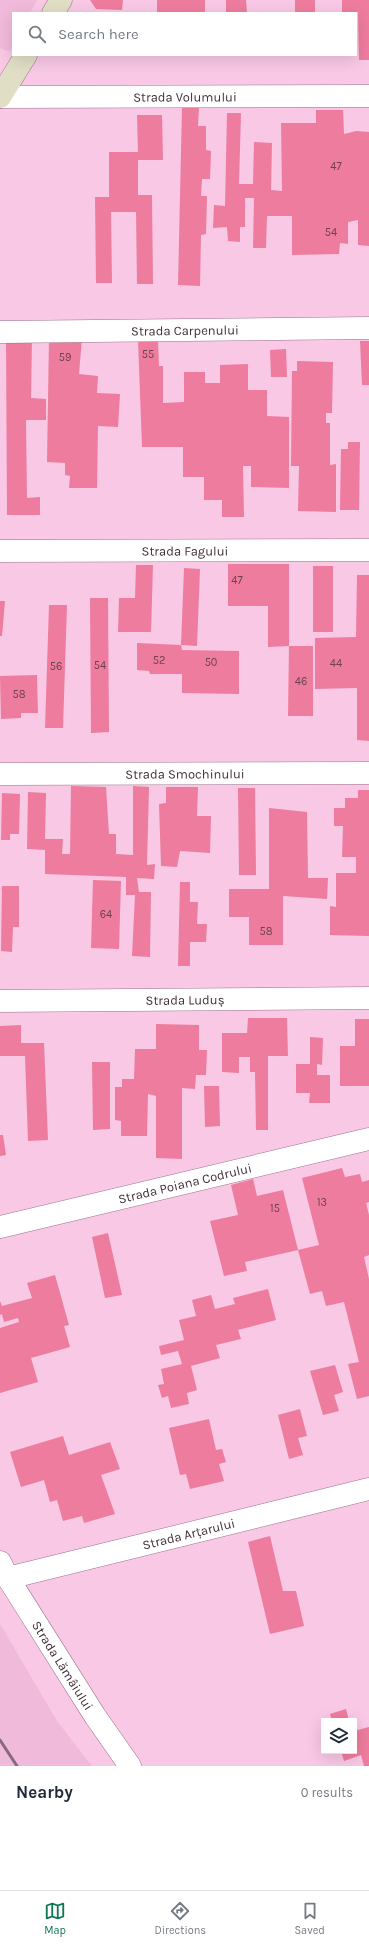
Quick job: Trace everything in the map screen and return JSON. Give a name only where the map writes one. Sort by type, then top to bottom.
[{"type":"street","points":[[54,12],[61,0]]},
{"type":"street","points":[[0,97],[25,56]]},
{"type":"street","name":"Strada Volumului","points":[[0,97],[369,96]]},
{"type":"street","name":"Strada Carpenului","points":[[0,332],[369,328]]},
{"type":"street","name":"Strada Fagului","points":[[0,551],[369,550]]},
{"type":"street","name":"Strada Smochinului","points":[[0,774],[369,773]]},
{"type":"street","name":"Strada Luduș","points":[[0,1001],[369,998]]},
{"type":"street","name":"Strada Poiana Codrului","points":[[0,1227],[369,1139]]},
{"type":"street","name":"Strada Arțarului","points":[[4,1570],[369,1489]]},
{"type":"street","name":"Strada Lămâiului","points":[[4,1570],[95,1716],[130,1766]]},
{"type":"shaded area","points":[[0,0],[37,0],[31,12],[12,12],[12,48],[10,52],[0,48]]},
{"type":"shaded area","points":[[0,1624],[57,1721],[92,1766],[0,1766]]},
{"type":"building","points":[[90,0],[123,0],[122,10],[96,9]]},
{"type":"building","points":[[157,0],[205,0],[205,12],[157,12]]},
{"type":"building","points":[[226,0],[246,0],[247,12],[226,12]]},
{"type":"building","points":[[295,0],[315,0],[315,12],[295,12]]},
{"type":"building","points":[[342,0],[369,0],[369,60],[359,60],[358,12],[342,12]]},
{"type":"building","points":[[182,107],[199,107],[198,126],[206,126],[206,150],[211,151],[210,179],[202,179],[201,196],[207,196],[206,234],[201,235],[200,286],[178,285]]},
{"type":"building","points":[[316,110],[343,110],[344,134],[356,131],[369,132],[369,246],[358,245],[358,220],[348,222],[348,244],[340,243],[339,254],[292,255],[292,216],[267,216],[266,248],[253,248],[254,198],[245,198],[245,227],[240,227],[240,242],[228,241],[227,227],[213,228],[214,205],[225,206],[227,113],[241,113],[239,184],[253,184],[254,142],[272,143],[271,190],[282,191],[281,123],[316,123]]},
{"type":"building","points":[[137,115],[162,115],[163,160],[138,160],[138,195],[152,195],[153,284],[137,284],[136,212],[111,212],[112,283],[96,283],[95,197],[109,197],[109,152],[138,152]]},
{"type":"building","points":[[6,338],[32,338],[31,398],[46,399],[46,420],[26,420],[27,498],[40,497],[40,515],[7,515]]},
{"type":"building","points":[[49,338],[82,338],[79,374],[98,376],[97,393],[120,394],[118,427],[98,426],[97,488],[69,488],[70,476],[65,475],[65,463],[47,462]]},
{"type":"building","points":[[138,340],[158,341],[159,366],[163,366],[163,403],[184,402],[184,372],[205,372],[205,383],[220,383],[220,365],[248,364],[248,390],[267,390],[267,416],[289,417],[289,488],[251,487],[251,466],[243,466],[244,517],[222,517],[222,500],[204,500],[204,477],[183,477],[183,447],[142,447]]},
{"type":"building","points":[[360,341],[369,341],[369,385],[362,385]]},
{"type":"building","points":[[286,349],[287,377],[271,377],[270,350]]},
{"type":"building","points":[[297,361],[333,362],[332,413],[326,413],[326,423],[330,423],[330,465],[336,464],[336,512],[298,511],[299,466],[291,466],[292,371],[297,371]]},
{"type":"building","points":[[348,442],[360,442],[359,510],[340,510],[341,449],[348,449]]},
{"type":"building","points":[[228,564],[289,564],[289,646],[268,647],[268,606],[228,606]]},
{"type":"building","points":[[136,565],[153,565],[151,632],[118,632],[119,598],[135,598]]},
{"type":"building","points":[[313,566],[333,566],[333,632],[313,632]]},
{"type":"building","points":[[184,568],[200,569],[197,646],[181,645]]},
{"type":"building","points":[[357,575],[369,575],[369,741],[357,740],[357,688],[315,689],[315,638],[356,637]]},
{"type":"building","points":[[90,598],[108,598],[109,732],[91,733]]},
{"type":"building","points":[[0,601],[5,601],[2,636],[0,636]]},
{"type":"building","points":[[49,605],[67,605],[63,728],[45,728]]},
{"type":"building","points":[[137,643],[181,645],[182,650],[239,651],[239,694],[182,693],[182,674],[150,674],[149,671],[137,670]]},
{"type":"building","points":[[289,646],[313,646],[313,716],[288,716]]},
{"type":"building","points":[[37,675],[38,713],[21,713],[21,718],[1,719],[0,676]]},
{"type":"building","points":[[71,786],[106,787],[109,834],[116,834],[116,854],[133,855],[133,786],[149,787],[147,865],[155,864],[154,879],[137,878],[139,892],[151,892],[150,957],[132,956],[135,895],[126,895],[126,877],[45,874],[45,850],[27,849],[28,792],[46,793],[45,839],[63,839],[62,854],[70,854]]},
{"type":"building","points":[[166,787],[198,787],[197,816],[211,816],[210,853],[180,851],[177,867],[161,866],[159,804],[166,803]]},
{"type":"building","points":[[238,788],[255,788],[256,875],[239,875]]},
{"type":"building","points":[[358,790],[369,790],[369,936],[330,935],[330,906],[336,907],[336,873],[356,873],[356,857],[342,857],[343,826],[334,826],[334,808],[345,808],[345,798],[358,798]]},
{"type":"building","points":[[2,793],[20,794],[19,834],[10,834],[10,840],[1,840]]},
{"type":"building","points":[[269,808],[307,812],[308,878],[328,878],[327,899],[283,896],[283,945],[249,945],[249,917],[229,917],[229,889],[269,889]]},
{"type":"building","points":[[93,880],[121,881],[119,949],[91,948]]},
{"type":"building","points":[[180,882],[190,882],[190,902],[198,902],[197,924],[207,924],[206,942],[190,942],[190,966],[178,966]]},
{"type":"building","points":[[2,886],[19,886],[19,927],[13,927],[12,952],[1,951]]},
{"type":"building","points":[[248,1018],[287,1018],[288,1056],[268,1056],[268,1130],[256,1130],[255,1072],[250,1072],[250,1057],[239,1057],[239,1073],[222,1072],[222,1033],[247,1033]]},
{"type":"building","points":[[355,1019],[369,1019],[369,1086],[340,1086],[340,1046],[355,1046]]},
{"type":"building","points":[[156,1024],[199,1025],[199,1050],[207,1050],[206,1075],[196,1075],[195,1089],[182,1088],[182,1159],[156,1158],[156,1096],[148,1094],[147,1136],[121,1136],[121,1121],[115,1120],[115,1087],[122,1087],[122,1079],[134,1079],[135,1049],[156,1049]]},
{"type":"building","points":[[21,1025],[21,1043],[44,1043],[48,1140],[28,1141],[25,1056],[0,1056],[0,1026]]},
{"type":"building","points":[[310,1037],[323,1038],[322,1065],[317,1064],[317,1075],[330,1075],[330,1103],[309,1103],[310,1093],[296,1093],[296,1064],[310,1064]]},
{"type":"building","points":[[92,1062],[110,1062],[110,1129],[93,1130]]},
{"type":"building","points":[[204,1086],[219,1086],[220,1126],[205,1127]]},
{"type":"building","points":[[0,1135],[3,1135],[6,1155],[0,1156]]},
{"type":"building","points":[[342,1168],[345,1177],[360,1174],[362,1182],[369,1180],[369,1202],[366,1203],[369,1215],[369,1255],[364,1257],[369,1279],[369,1396],[357,1399],[348,1364],[359,1362],[344,1302],[326,1306],[322,1291],[310,1294],[298,1250],[319,1245],[302,1178]]},
{"type":"building","points":[[253,1179],[257,1196],[283,1190],[298,1250],[245,1262],[247,1271],[224,1276],[210,1221],[238,1215],[231,1185]]},
{"type":"building","points":[[108,1233],[122,1295],[105,1298],[92,1237]]},
{"type":"building","points":[[55,1275],[69,1325],[64,1326],[70,1347],[31,1358],[38,1382],[0,1393],[0,1328],[19,1322],[18,1318],[4,1322],[2,1314],[0,1315],[0,1301],[2,1306],[32,1298],[27,1283]]},
{"type":"building","points":[[268,1289],[276,1320],[238,1330],[241,1339],[216,1345],[220,1358],[191,1366],[197,1390],[187,1393],[189,1404],[171,1408],[168,1396],[162,1398],[158,1385],[164,1384],[161,1369],[182,1364],[178,1351],[161,1355],[159,1346],[184,1340],[179,1320],[196,1316],[192,1300],[211,1295],[215,1309],[235,1304],[233,1298]]},
{"type":"building","points":[[335,1365],[343,1392],[334,1395],[339,1411],[323,1415],[310,1371]]},
{"type":"building","points":[[300,1409],[307,1436],[298,1438],[303,1455],[289,1459],[278,1415]]},
{"type":"building","points":[[209,1419],[216,1450],[222,1449],[226,1462],[219,1464],[224,1481],[190,1489],[186,1474],[180,1475],[169,1428]]},
{"type":"building","points":[[63,1436],[69,1455],[110,1442],[120,1469],[101,1475],[115,1514],[84,1523],[82,1516],[63,1521],[57,1500],[50,1502],[44,1480],[21,1487],[10,1452]]},
{"type":"building","points":[[270,1536],[283,1591],[296,1591],[304,1626],[270,1634],[248,1542]]},
{"type":"building","points":[[346,1709],[348,1718],[331,1718],[330,1714]]},
{"type":"building","points":[[369,1727],[369,1766],[364,1766],[361,1755],[344,1761],[342,1754],[357,1754],[357,1730]]},
{"type":"railway","points":[[0,1740],[17,1766]]}]
